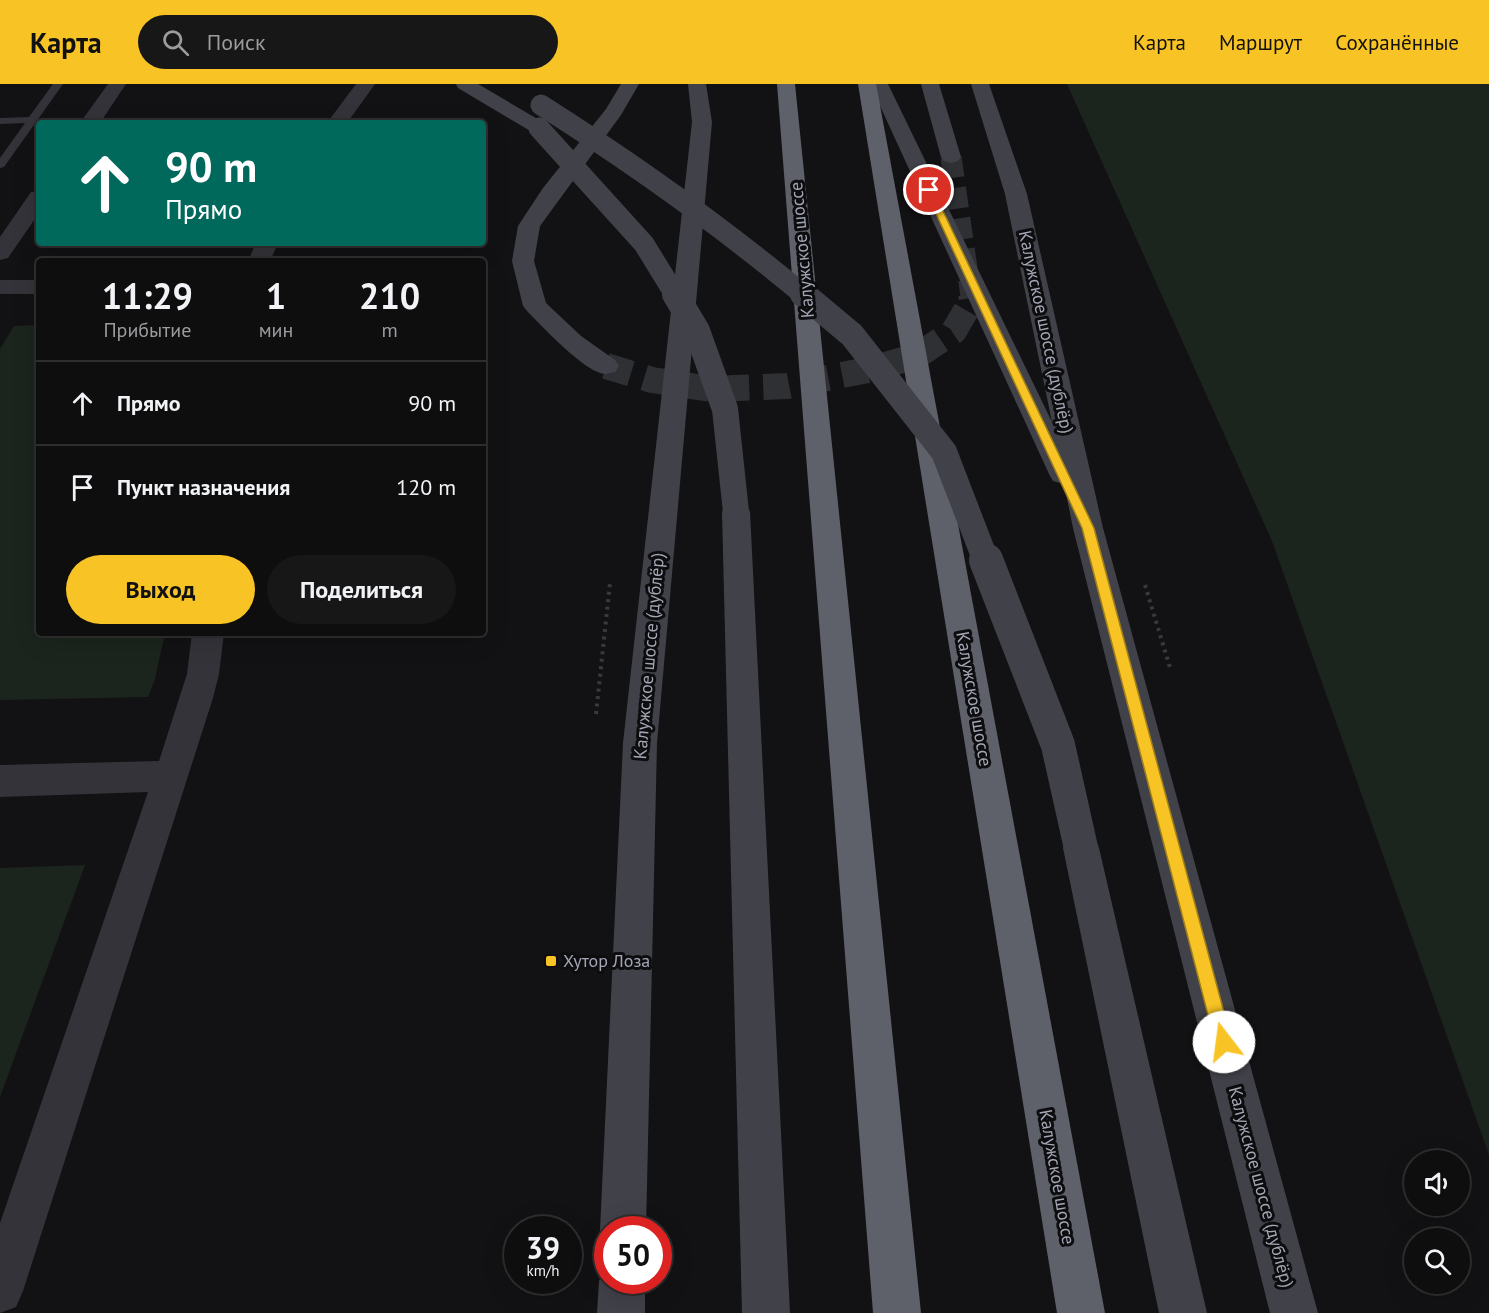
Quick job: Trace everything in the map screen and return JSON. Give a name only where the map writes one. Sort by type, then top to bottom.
[{"type":"highway","name":"Калужское шоссе","points":[[786,84],[897,1313]]},
{"type":"highway","name":"Калужское шоссе","points":[[867,84],[1081,1313]]},
{"type":"street","points":[[92,120],[117,84]]},
{"type":"street","points":[[340,120],[366,84]]},
{"type":"street","points":[[465,84],[535,109],[621,157],[738,240],[852,335],[944,452],[1058,745],[1184,1313]]},
{"type":"street","points":[[606,366],[572,342],[535,306],[523,261],[528,226],[614,111],[630,84]]},
{"type":"street","name":"Калужское шоссе (дублёр)","points":[[623,1216],[640,742],[702,122],[697,84]]},
{"type":"street","points":[[879,84],[1088,528]]},
{"type":"street","points":[[930,84],[951,157]]},
{"type":"street","name":"Калужское шоссе (дублёр)","points":[[980,84],[1016,194],[1088,528],[1294,1313]]},
{"type":"street","points":[[535,109],[644,244],[697,331],[725,409],[736,512],[766,1313]]},
{"type":"street","points":[[0,253],[36,201]]},
{"type":"street","points":[[0,288],[36,287]]},
{"type":"street","points":[[0,1292],[203,674],[208,636]]},
{"type":"street","points":[[0,781],[170,776]]},
{"type":"street","points":[[621,1313],[622,1294]]},
{"type":"lane","points":[[0,165],[58,84]]},
{"type":"lane","points":[[0,121],[32,120]]},
{"type":"path","points":[[596,714],[610,583]]},
{"type":"path","points":[[1146,585],[1171,671]]},
{"type":"shaded area","points":[[1067,84],[1489,84],[1489,1155],[1272,541]]},
{"type":"shaded area","points":[[36,325],[36,636],[164,636],[155,679],[148,697],[0,700],[0,349],[14,326]]},
{"type":"shaded area","points":[[85,865],[0,1097],[0,868]]},
{"type":"tunnel","points":[[951,157],[971,296]]},
{"type":"tunnel","points":[[606,366],[652,380],[711,389],[787,386],[868,370],[917,356],[954,331],[972,300],[971,294]]},
{"type":"place","name":"Хутор Лоза","points":[[551,961]]},
{"type":"route","points":[[929,190],[1088,528],[1224,1042]]}]
